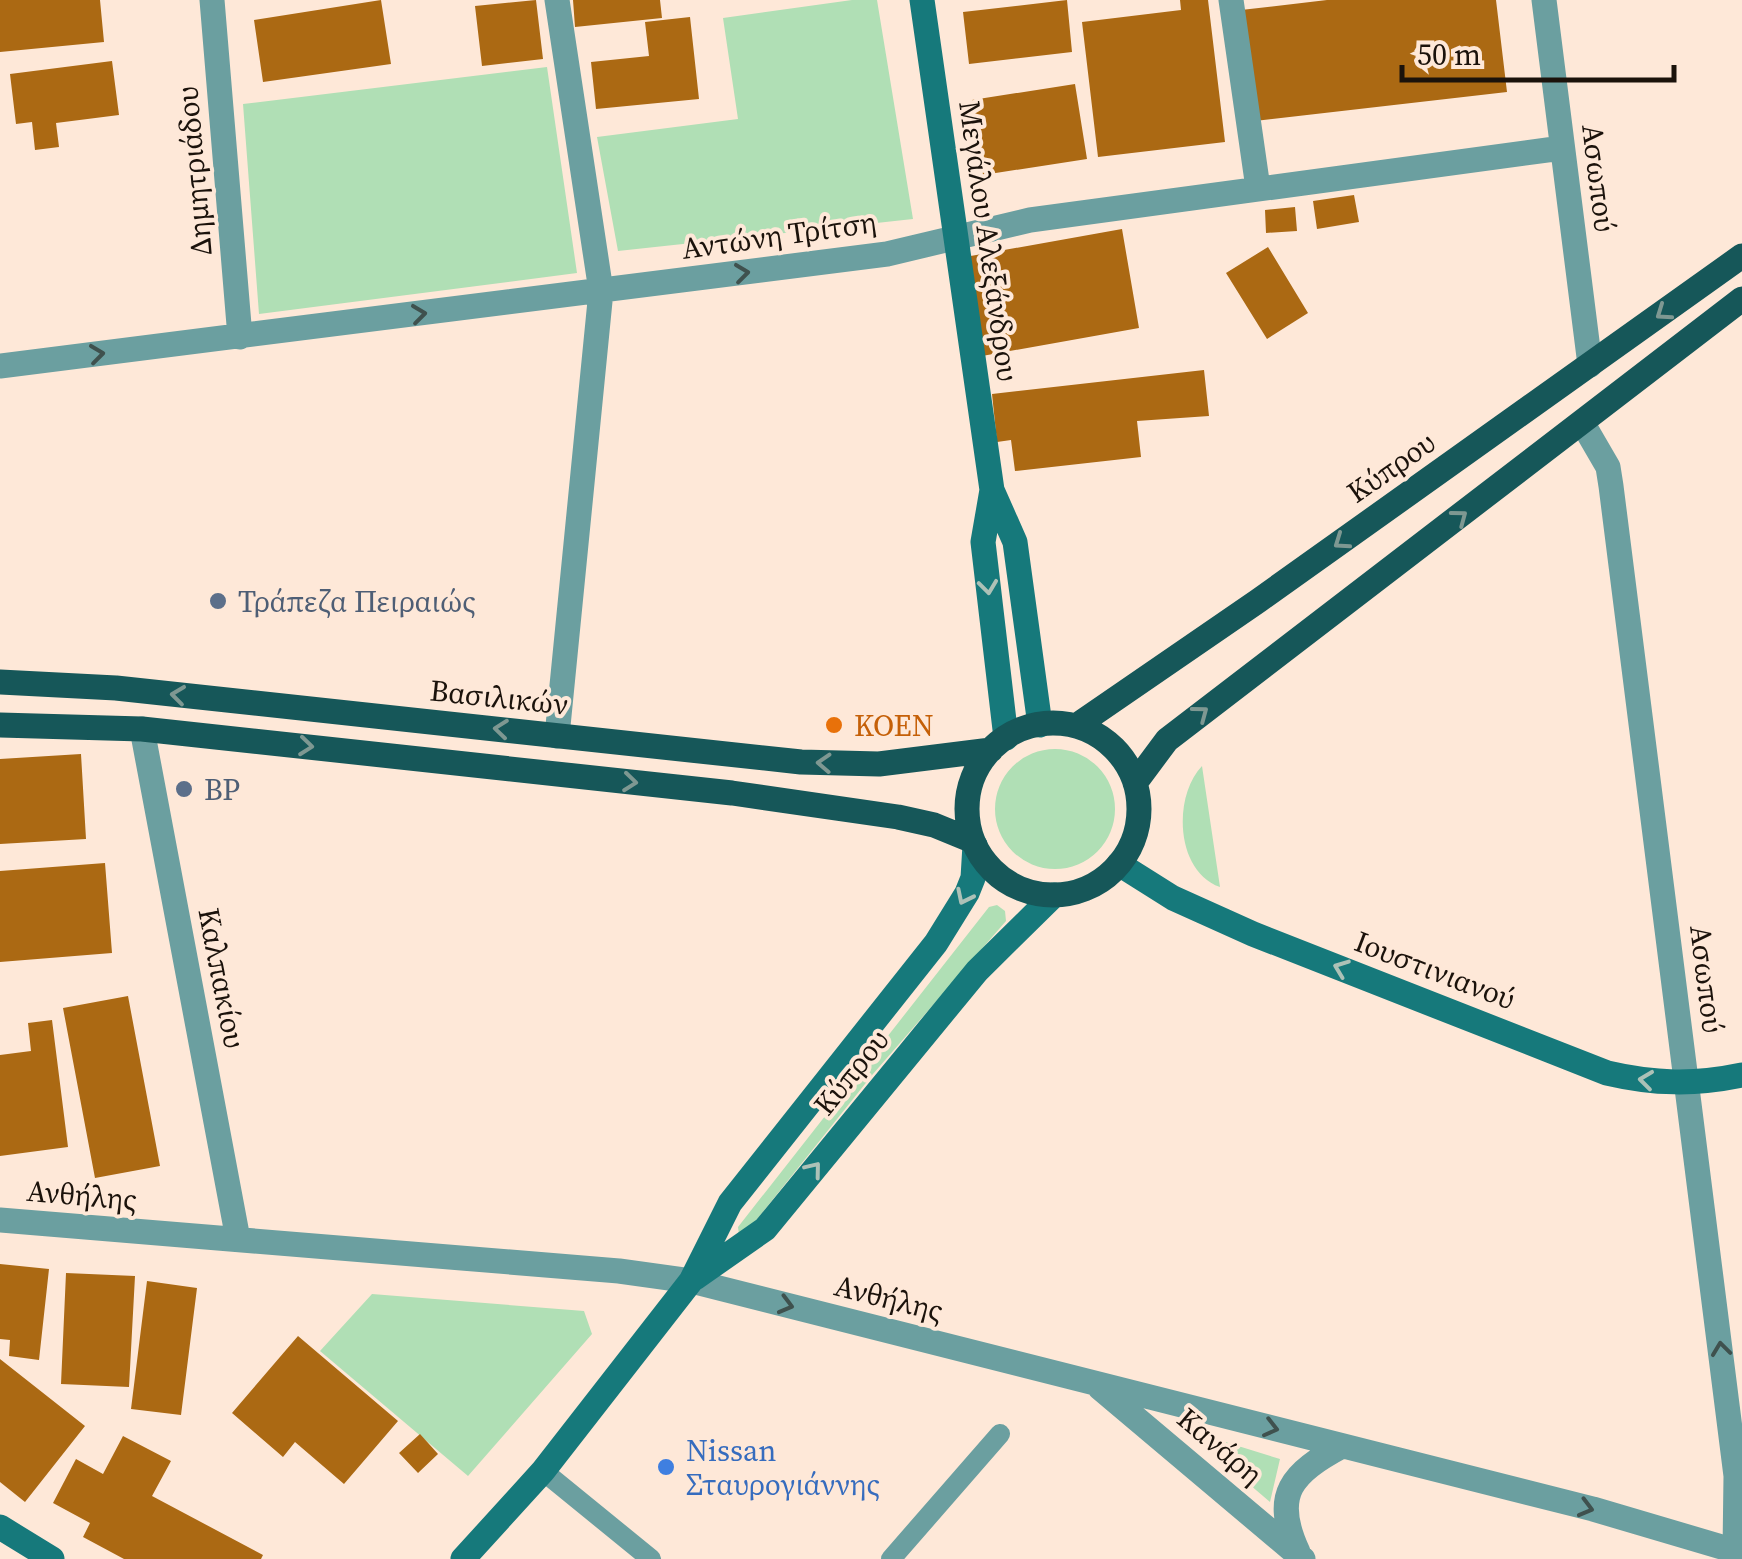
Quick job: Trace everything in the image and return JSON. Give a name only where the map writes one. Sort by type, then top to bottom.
[{"type":"main road","name":"Κύπρου","points":[[1076,726],[1258,602],[1742,256]]},
{"type":"main road","points":[[1135,783],[1167,740],[1742,299]]},
{"type":"main road","name":"Βασιλικών","points":[[0,682],[116,688],[837,764],[928,760],[998,744]]},
{"type":"main road","points":[[0,725],[142,729],[830,806],[920,822],[974,843]]},
{"type":"main road","points":[[1040,725],[1076,726],[1108,743],[1124,761],[1135,783],[1139,807],[1136,832],[1119,864],[1090,886],[1054,895],[1029,891],[1007,881],[988,865],[974,843],[968,798],[978,768],[998,744],[1040,725]]},
{"type":"street","name":"Δημητριάδου","points":[[212,0],[240,337]]},
{"type":"street","points":[[556,736],[601,291],[557,0]]},
{"type":"street","name":"Μεγάλου Αλεξάνδρου","points":[[922,0],[992,490],[1015,542],[1040,725]]},
{"type":"street","points":[[1231,0],[1258,188]]},
{"type":"street","name":"Ασωπού","points":[[1544,0],[1590,365]]},
{"type":"street","name":"Αντώνη Τρίτση","points":[[0,366],[886,254],[1030,220],[1562,148]]},
{"type":"street","name":"Ασωπού","points":[[1583,424],[1608,467],[1736,1476],[1739,1552]]},
{"type":"street","name":"Μεγάλου Αλεξάνδρου","points":[[992,490],[983,542],[998,744]]},
{"type":"street","name":"Καλπακίου","points":[[142,729],[238,1239]]},
{"type":"street","name":"Κύπρου","points":[[464,1559],[544,1471],[692,1281],[730,1203],[951,920],[972,878],[974,843]]},
{"type":"street","name":"Ιουστινιανού","points":[[1119,864],[1163,892],[1237,927],[1595,1068],[1632,1080],[1688,1084],[1742,1075]]},
{"type":"street","name":"Κύπρου","points":[[692,1281],[765,1228],[976,971],[1054,895]]},
{"type":"street","name":"Ανθήλης","points":[[0,1220],[619,1271],[692,1281],[1593,1510],[1739,1552]]},
{"type":"street","name":"Κανάρη","points":[[1094,1384],[1301,1558]]},
{"type":"street","points":[[1301,1558],[1286,1520],[1290,1487],[1307,1465],[1342,1446]]},
{"type":"street","points":[[0,1527],[52,1559]]},
{"type":"lane","points":[[892,1559],[1000,1434]]},
{"type":"lane","points":[[544,1471],[651,1559]]},
{"type":"green space","points":[[877,0],[913,219],[618,251],[597,137],[738,119],[723,18]]},
{"type":"green space","points":[[547,67],[577,273],[259,314],[243,104]]},
{"type":"green space","points":[[1055,749],[1078,753],[1098,766],[1111,786],[1115,809],[1111,832],[1098,852],[1078,865],[1055,869],[1032,865],[1012,852],[999,832],[995,809],[999,786],[1012,766],[1032,753]]},
{"type":"green space","points":[[1202,766],[1220,887],[1194,866],[1183,832],[1186,795]]},
{"type":"green space","points":[[997,905],[1005,911],[1006,921],[873,1074],[746,1233],[739,1235],[738,1227],[989,907]]},
{"type":"green space","points":[[372,1294],[584,1311],[592,1334],[468,1476],[320,1351]]},
{"type":"green space","points":[[1206,1436],[1280,1459],[1270,1502],[1201,1443]]},
{"type":"building","points":[[0,0],[100,0],[104,42],[0,52]]},
{"type":"building","points":[[381,0],[391,64],[263,82],[254,20]]},
{"type":"building","points":[[536,0],[543,59],[482,66],[475,6]]},
{"type":"building","points":[[573,0],[660,0],[662,18],[575,27]]},
{"type":"building","points":[[1067,0],[1072,52],[969,64],[963,12]]},
{"type":"building","points":[[1180,0],[1208,0],[1225,142],[1098,157],[1082,22],[1181,10]]},
{"type":"building","points":[[1327,0],[1496,0],[1507,92],[1255,121],[1241,10]]},
{"type":"building","points":[[690,17],[699,99],[596,109],[591,62],[649,56],[645,22]]},
{"type":"building","points":[[112,61],[119,115],[56,123],[59,147],[35,150],[32,122],[16,124],[10,74]]},
{"type":"building","points":[[1075,84],[1087,159],[983,175],[972,100]]},
{"type":"building","points":[[1354,195],[1359,222],[1317,229],[1313,201]]},
{"type":"building","points":[[1295,207],[1297,231],[1266,233],[1265,210]]},
{"type":"building","points":[[1122,229],[1139,328],[982,356],[965,257]]},
{"type":"building","points":[[1268,247],[1308,313],[1267,339],[1226,273]]},
{"type":"building","points":[[1204,370],[1209,416],[1137,421],[1141,457],[1015,471],[1011,440],[997,442],[992,394]]},
{"type":"building","points":[[81,754],[86,839],[0,844],[0,759]]},
{"type":"building","points":[[105,863],[112,953],[0,962],[0,871]]},
{"type":"building","points":[[128,996],[160,1166],[95,1178],[63,1008]]},
{"type":"building","points":[[52,1020],[68,1147],[0,1156],[0,1055],[31,1051],[28,1023]]},
{"type":"building","points":[[0,1264],[49,1269],[39,1360],[9,1356],[10,1340],[0,1339]]},
{"type":"building","points":[[66,1273],[135,1276],[129,1387],[61,1384]]},
{"type":"building","points":[[147,1281],[197,1288],[181,1415],[131,1409]]},
{"type":"building","points":[[298,1336],[398,1421],[344,1484],[295,1442],[283,1457],[232,1413]]},
{"type":"building","points":[[0,1359],[85,1426],[25,1502],[0,1482]]},
{"type":"building","points":[[420,1434],[438,1454],[418,1473],[399,1453]]},
{"type":"building","points":[[123,1436],[171,1461],[152,1496],[263,1555],[261,1559],[124,1559],[83,1537],[90,1523],[53,1503],[76,1459],[103,1474]]},
{"type":"place","name":"Τράπεζα Πειραιώς","points":[[218,601]]},
{"type":"place","name":"KOEN","points":[[834,725]]},
{"type":"place","name":"BP","points":[[184,789]]},
{"type":"place","name":"Nissan Σταυρογιάννης","points":[[666,1467]]}]
